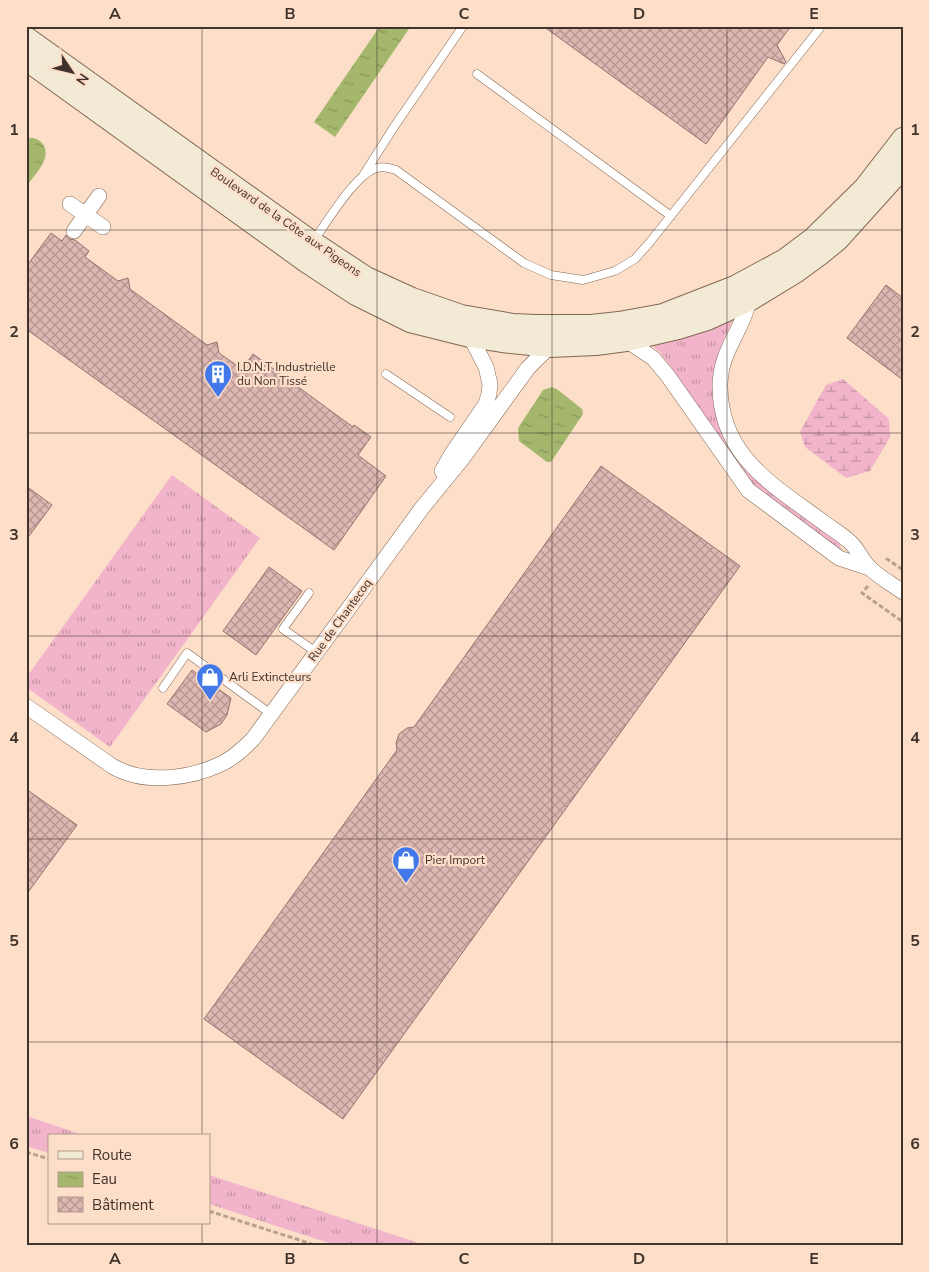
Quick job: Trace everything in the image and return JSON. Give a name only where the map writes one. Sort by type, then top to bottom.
[{"type":"street","name":"Boulevard de la Côte aux Pigeons","points":[[26,38],[312,242],[366,278],[412,299],[461,316],[512,325],[591,326],[628,322],[663,315],[735,288],[785,260],[813,239],[853,200],[903,139]]},
{"type":"street","name":"Boulevard de la Côte aux Pigeons","points":[[26,59],[298,255],[356,294],[410,321],[470,336],[511,342],[550,346],[626,340],[707,319],[749,300],[795,272],[838,239],[903,167]]},
{"type":"street","points":[[74,231],[99,196]]},
{"type":"street","points":[[70,204],[103,227]]},
{"type":"street","points":[[749,300],[747,310],[728,347],[722,368],[720,386],[722,411],[730,435],[744,458],[763,477],[851,543],[869,568]]},
{"type":"street","points":[[422,508],[453,452],[486,404],[490,384],[489,375],[484,360],[470,336]]},
{"type":"street","points":[[626,340],[653,358],[668,376],[748,490],[839,558],[869,568],[903,592]]},
{"type":"street","name":"Rue de Chantecoq","points":[[26,706],[122,772],[156,777],[180,776],[195,773],[224,762],[239,753],[253,739],[422,508],[462,459],[528,368],[550,346]]},
{"type":"lane","points":[[312,242],[354,184],[364,174],[463,26]]},
{"type":"lane","points":[[364,174],[377,168],[396,170],[524,263],[551,274],[583,280],[615,271],[634,259],[671,216],[820,28]]},
{"type":"lane","points":[[477,74],[671,216]]},
{"type":"lane","points":[[386,374],[450,417]]},
{"type":"lane","points":[[309,593],[283,629],[316,652]]},
{"type":"lane","points":[[163,688],[187,653],[271,714]]},
{"type":"path","points":[[26,1152],[48,1159]]},
{"type":"path","points":[[210,1210],[318,1246]]},
{"type":"green space","points":[[736,314],[724,339],[716,363],[725,435],[840,541],[841,552],[750,484],[660,352],[648,342]]},
{"type":"green space","points":[[843,379],[889,419],[890,437],[870,471],[846,478],[805,447],[800,432],[826,385]]},
{"type":"green space","points":[[172,475],[260,538],[110,747],[26,687],[26,678]]},
{"type":"green space","points":[[26,1116],[80,1134],[48,1134],[48,1153],[26,1146]]},
{"type":"green space","points":[[210,1175],[428,1246],[338,1246],[210,1204]]},
{"type":"water","points":[[380,26],[411,26],[335,137],[314,122]]},
{"type":"water","points":[[26,138],[34,138],[41,142],[45,147],[46,153],[42,165],[26,187]]},
{"type":"water","points":[[552,387],[582,409],[583,414],[551,462],[547,462],[519,441],[518,428],[543,390]]},
{"type":"building","points":[[543,26],[791,26],[777,45],[786,62],[784,64],[768,57],[706,144]]},
{"type":"building","name":"I.D.N.T Industrielle du Non Tissé","points":[[51,233],[62,241],[66,235],[69,239],[75,240],[89,251],[85,257],[118,281],[128,278],[130,289],[207,345],[217,342],[219,353],[242,369],[253,354],[353,427],[354,425],[371,437],[358,455],[386,476],[334,550],[26,329],[26,267]]},
{"type":"building","points":[[886,285],[903,298],[903,380],[847,338]]},
{"type":"building","name":"Pier Import","points":[[601,466],[740,566],[343,1119],[204,1019],[397,750],[396,743],[399,734],[407,728],[414,727]]},
{"type":"building","points":[[26,486],[52,505],[26,540]]},
{"type":"building","points":[[269,567],[302,591],[256,655],[223,631]]},
{"type":"building","points":[[192,670],[231,698],[227,715],[221,724],[206,732],[167,704]]},
{"type":"building","points":[[26,789],[77,825],[26,895]]},
{"type":"place","name":"I.D.N.T Industrielle du Non Tissé","points":[[218,398]]},
{"type":"place","name":"Arli Extincteurs","points":[[210,701]]},
{"type":"place","name":"Pier Import","points":[[406,884]]}]
